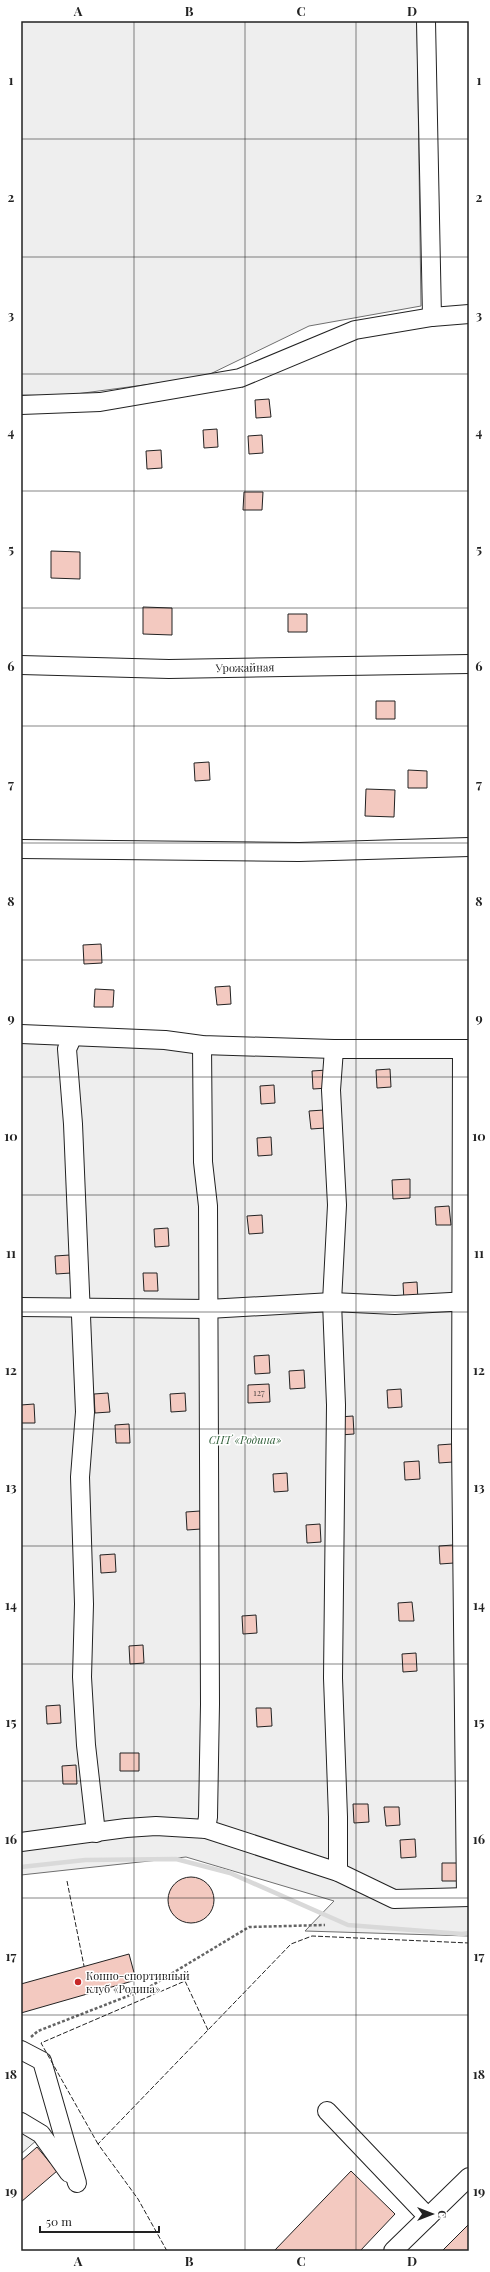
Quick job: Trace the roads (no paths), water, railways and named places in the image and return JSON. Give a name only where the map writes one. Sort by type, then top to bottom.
[{"type":"street","points":[[426,21],[432,317]]},
{"type":"street","points":[[21,405],[100,402],[240,378],[355,330],[432,317],[469,314]]},
{"type":"street","name":"Урожайная","points":[[21,665],[169,669],[469,664]]},
{"type":"street","points":[[21,849],[299,852],[469,847]]},
{"type":"street","points":[[21,1034],[72,1038],[165,1040],[202,1045],[334,1049],[465,1049],[468,1897],[394,1899],[338,1872],[206,1829],[156,1826],[21,1842]]},
{"type":"street","points":[[72,1038],[67,1049],[73,1124],[85,1412],[80,1477],[84,1604],[82,1677],[86,1752],[96,1833]]},
{"type":"street","points":[[202,1045],[203,1162],[208,1206],[210,1704],[208,1817],[206,1829]]},
{"type":"street","points":[[334,1049],[331,1090],[338,1205],[332,1302],[336,1405],[333,1678],[338,1809],[338,1872]]},
{"type":"street","points":[[21,1307],[208,1309],[332,1302],[394,1305],[465,1301]]},
{"type":"street","points":[[21,2122],[41,2134],[77,2183],[42,2061],[24,2045]]},
{"type":"street","points":[[327,2111],[428,2217]]},
{"type":"street","points":[[393,2251],[469,2177]]},
{"type":"waterway","points":[[21,1867],[85,1860],[176,1859],[230,1873],[348,1925],[462,1934],[469,1933]]},
{"type":"place","name":"Конно-спортивный клуб «Родина»","points":[[78,1982]]},
{"type":"park label","name":"СНТ «Родина»","points":[[245,1440]]}]
